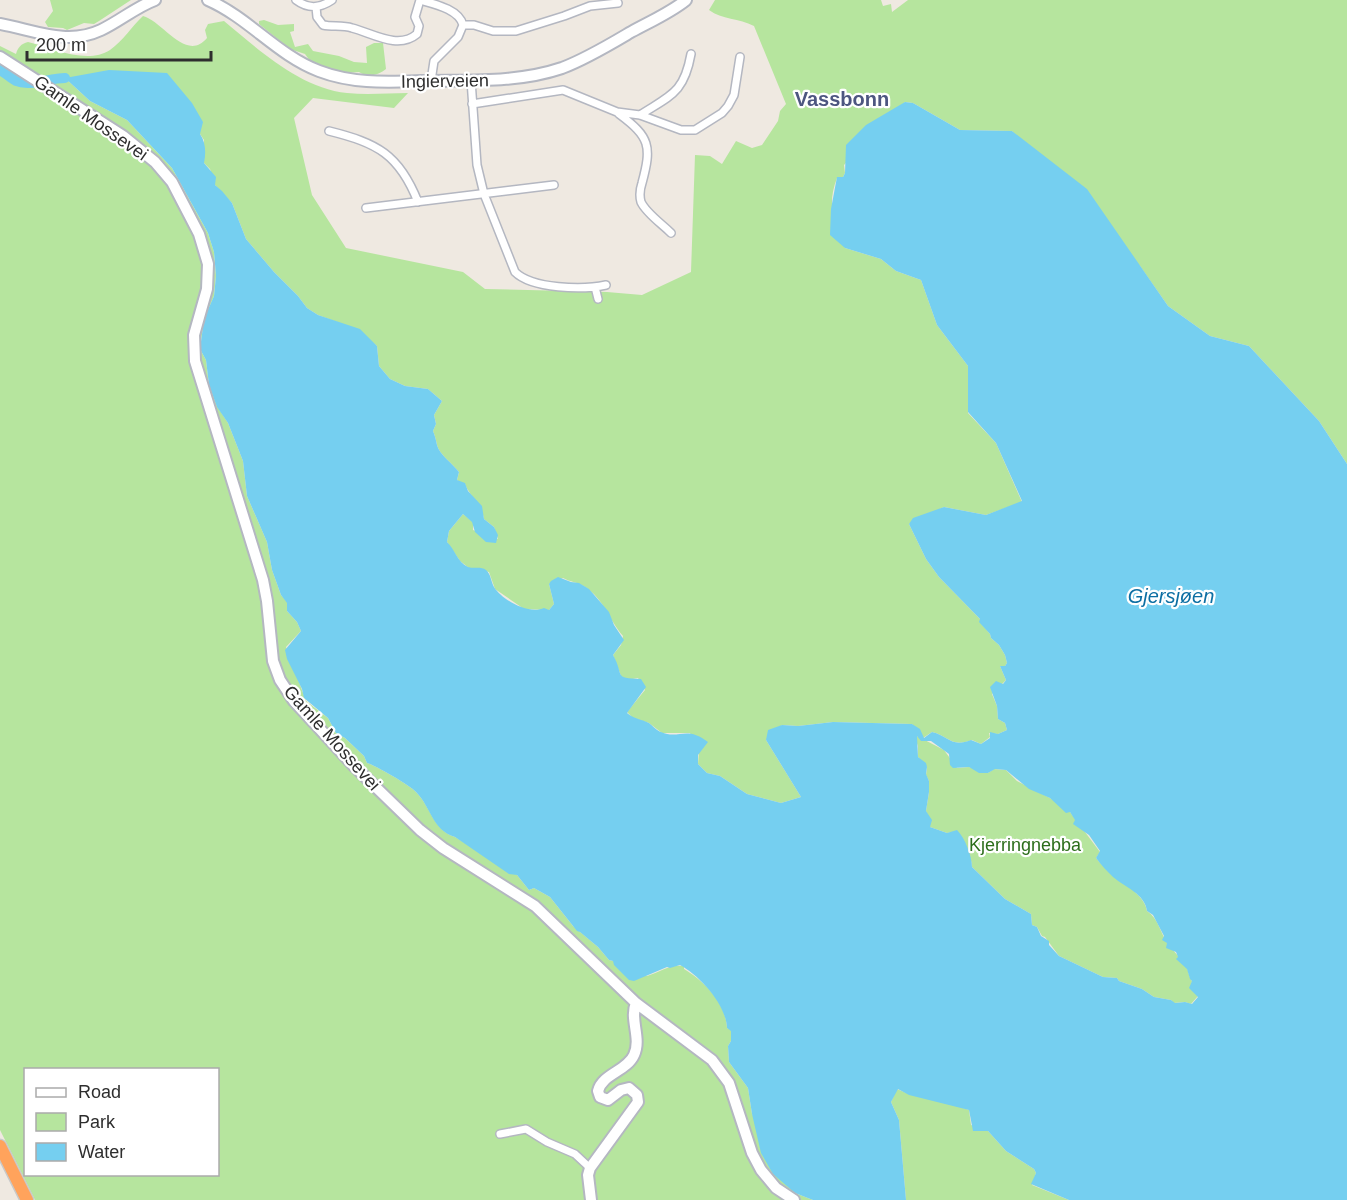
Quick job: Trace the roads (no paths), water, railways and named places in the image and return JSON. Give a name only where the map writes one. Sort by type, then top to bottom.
[{"type":"highway","points":[[0,1146],[27,1200]]},
{"type":"highway","points":[[0,1160],[21,1200]]},
{"type":"main road","points":[[0,24],[53,36],[83,36],[101,30],[155,0]]},
{"type":"main road","name":"Ingierveien","points":[[208,0],[240,18],[295,59],[321,72],[364,81],[528,77],[564,67],[650,22],[686,0]]},
{"type":"main road","name":"Gamle Mossevei","points":[[0,57],[123,136],[154,162],[177,191],[202,241],[207,257],[208,277],[194,335],[195,361],[262,580],[267,601],[273,661],[283,686],[301,709],[354,766],[420,830],[443,848],[535,906],[636,1003],[717,1064],[733,1091],[752,1153],[761,1170],[776,1188],[794,1200]]},
{"type":"main road","points":[[591,1200],[588,1175],[590,1168],[638,1102],[637,1095],[629,1088],[621,1090],[608,1100],[600,1097],[598,1091],[603,1082],[625,1067],[634,1054],[637,1044],[633,1013],[636,1003]]},
{"type":"street","points":[[296,0],[304,5],[316,7],[332,0]]},
{"type":"street","points":[[316,7],[318,19],[324,25],[349,27],[380,39],[412,37],[418,33],[415,17],[420,0],[457,15],[463,25]]},
{"type":"street","points":[[463,25],[474,25],[494,31],[511,31],[590,6],[618,3]]},
{"type":"street","points":[[431,81],[434,61],[458,37],[463,25]]},
{"type":"street","points":[[640,115],[677,90],[687,73],[691,54]]},
{"type":"street","points":[[617,112],[640,115],[687,131],[707,124],[722,113],[734,95],[740,57]]},
{"type":"street","points":[[471,80],[475,150],[484,194],[511,264],[520,276],[537,284],[595,287],[606,285]]},
{"type":"street","points":[[472,104],[563,90],[617,112],[635,125],[645,138],[647,154],[640,200],[670,233]]},
{"type":"street","points":[[329,131],[366,141],[390,157],[407,178],[418,202]]},
{"type":"street","points":[[366,208],[554,185]]},
{"type":"street","points":[[595,287],[598,298]]},
{"type":"street","points":[[500,1134],[526,1129],[547,1142],[575,1154],[590,1168]]},
{"type":"water","name":"Gjersjøen","points":[[109,70],[167,73],[192,103],[203,122],[200,134],[205,148],[204,163],[216,177],[215,185],[232,203],[246,239],[307,308],[318,315],[360,329],[377,346],[379,366],[390,379],[405,386],[428,389],[442,401],[434,415],[436,424],[433,431],[438,448],[459,472],[457,480],[465,483],[468,491],[482,506],[484,519],[494,527],[498,535],[496,543],[486,542],[475,532],[472,522],[463,514],[449,531],[447,542],[461,562],[468,567],[486,570],[494,587],[503,597],[531,610],[544,608],[549,610],[554,604],[549,584],[558,577],[579,583],[589,589],[609,612],[624,640],[613,655],[621,674],[626,678],[641,679],[646,687],[627,713],[667,734],[688,733],[700,737],[708,742],[698,755],[698,764],[707,773],[720,776],[747,794],[781,803],[801,797],[766,740],[768,730],[782,725],[798,726],[833,722],[912,724],[920,729],[924,738],[932,732],[954,742],[971,740],[981,744],[990,738],[990,732],[998,734],[1007,730],[1005,723],[998,719],[997,706],[990,687],[996,681],[1003,684],[1006,680],[1000,666],[1005,666],[1007,663],[1005,655],[979,622],[980,619],[939,577],[926,559],[909,524],[913,518],[944,507],[986,515],[1022,501],[996,443],[968,412],[968,366],[937,325],[921,280],[896,271],[881,259],[845,248],[830,235],[831,209],[837,177],[843,177],[845,173],[846,145],[866,125],[905,102],[913,103],[960,130],[1012,131],[1087,189],[1168,306],[1210,336],[1249,346],[1319,421],[1347,464],[1347,1200],[1069,1200],[1031,1184],[1036,1173],[1034,1169],[1006,1151],[988,1131],[973,1131],[969,1110],[909,1095],[898,1089],[891,1102],[899,1120],[906,1200],[813,1200],[795,1193],[773,1174],[761,1153],[748,1088],[729,1062],[728,1046],[731,1041],[731,1031],[727,1028],[717,1000],[703,983],[680,965],[667,967],[634,981],[629,980],[614,965],[613,961],[577,931],[550,897],[534,888],[529,890],[517,875],[509,874],[455,837],[447,834],[437,824],[416,792],[393,776],[367,763],[364,756],[345,738],[336,733],[328,718],[304,698],[285,650],[301,631],[297,622],[287,611],[287,603],[281,595],[272,570],[267,542],[247,496],[243,461],[228,423],[217,407],[209,385],[206,360],[200,349],[204,319],[214,296],[216,276],[214,252],[208,233],[172,168],[127,120],[90,101],[65,78]],"holes":[[[917,736],[921,741],[931,741],[949,754],[950,765],[953,768],[969,767],[979,773],[988,773],[995,769],[1006,770],[1029,789],[1050,798],[1066,813],[1070,812],[1075,820],[1073,824],[1089,835],[1100,851],[1096,858],[1100,863],[1113,877],[1139,895],[1147,911],[1153,915],[1164,936],[1162,940],[1167,943],[1166,948],[1176,952],[1178,957],[1176,959],[1187,969],[1192,981],[1189,988],[1198,997],[1192,1004],[1175,1003],[1154,997],[1117,978],[1103,977],[1059,956],[1049,945],[1049,941],[1041,936],[1037,927],[1032,925],[1031,914],[1005,899],[972,867],[968,847],[957,830],[947,833],[930,827],[932,820],[926,811],[929,781],[926,774],[926,763],[918,757]]]},
{"type":"waterway","points":[[0,70],[21,83],[65,78]]},
{"type":"district","name":"Vassbonn","points":[[842,99]]},
{"type":"park label","name":"Kjerringnebba","points":[[1025,845]]}]
